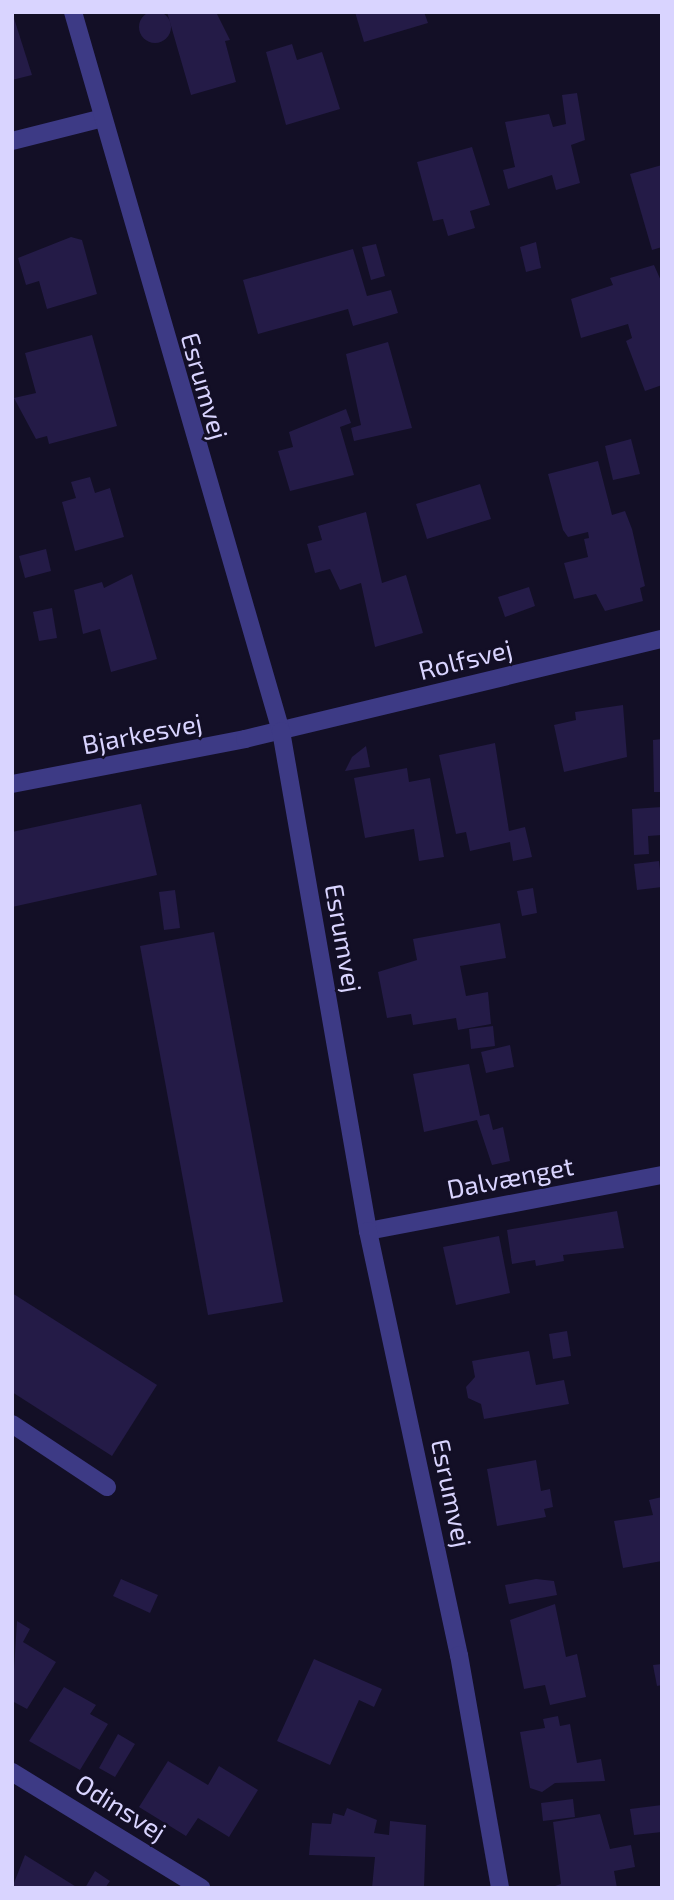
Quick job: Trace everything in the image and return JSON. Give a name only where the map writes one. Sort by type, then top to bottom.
[{"type":"street","name":"Esrumvej","points":[[73,12],[281,731],[368,1231],[459,1655],[500,1888]]},
{"type":"street","points":[[12,141],[103,118]]},
{"type":"street","name":"Rolfsvej","points":[[281,731],[662,639]]},
{"type":"street","name":"Bjarkesvej","points":[[12,784],[281,731]]},
{"type":"street","name":"Dalvænget","points":[[368,1231],[662,1175]]},
{"type":"street","points":[[12,1424],[107,1487]]},
{"type":"street","name":"Odinsvej","points":[[12,1772],[201,1888]]},
{"type":"building","points":[[155,11],[166,16],[171,27],[166,38],[155,43],[144,38],[139,27],[144,16]]},
{"type":"building","points":[[12,12],[32,75],[12,80]]},
{"type":"building","points":[[167,12],[216,12],[230,40],[225,41],[236,82],[191,95]]},
{"type":"building","points":[[355,12],[424,12],[428,23],[364,42]]},
{"type":"building","points":[[292,44],[297,60],[322,52],[340,109],[286,125],[266,52]]},
{"type":"building","points":[[577,93],[585,140],[571,145],[580,183],[556,190],[552,175],[508,189],[503,170],[515,167],[505,122],[549,114],[553,127],[566,124],[562,95]]},
{"type":"building","points":[[472,147],[490,205],[470,211],[475,228],[448,236],[443,219],[433,221],[417,162]]},
{"type":"building","points":[[662,165],[662,247],[652,250],[630,174]]},
{"type":"building","points":[[71,237],[82,240],[97,294],[47,309],[39,281],[26,285],[18,258]]},
{"type":"building","points":[[536,242],[541,268],[526,272],[520,247]]},
{"type":"building","points":[[376,244],[385,276],[371,280],[362,247]]},
{"type":"building","points":[[353,249],[367,296],[391,290],[398,313],[353,326],[348,309],[258,334],[243,280]]},
{"type":"building","points":[[654,265],[662,283],[662,385],[645,391],[626,341],[632,338],[628,324],[581,338],[571,299],[613,285],[610,278]]},
{"type":"building","points":[[92,335],[117,426],[49,444],[47,436],[36,439],[14,398],[36,393],[25,353]]},
{"type":"building","points":[[388,342],[412,428],[354,441],[351,428],[361,425],[346,354]]},
{"type":"building","points":[[346,409],[351,423],[340,427],[354,475],[290,491],[278,451],[293,447],[289,432]]},
{"type":"building","points":[[631,439],[640,474],[613,480],[605,446]]},
{"type":"building","points":[[598,461],[612,515],[625,511],[632,529],[645,586],[640,588],[643,601],[605,611],[596,594],[574,599],[564,563],[588,557],[584,539],[589,538],[588,532],[568,537],[563,530],[548,474]]},
{"type":"building","points":[[90,477],[95,493],[110,488],[124,537],[75,551],[62,502],[76,498],[71,482]]},
{"type":"building","points":[[480,484],[491,519],[427,539],[416,504]]},
{"type":"building","points":[[366,512],[382,583],[406,575],[423,633],[375,647],[361,583],[340,590],[330,569],[315,573],[307,544],[322,540],[318,526]]},
{"type":"building","points":[[46,549],[51,571],[25,578],[19,556]]},
{"type":"building","points":[[132,574],[157,659],[111,672],[100,629],[83,634],[74,590],[102,582],[104,588]]},
{"type":"building","points":[[529,587],[535,606],[505,617],[498,597]]},
{"type":"building","points":[[52,608],[57,638],[39,641],[33,612]]},
{"type":"building","points":[[623,705],[627,757],[564,772],[554,725],[576,720],[575,712]]},
{"type":"building","points":[[662,739],[662,792],[654,792],[653,740]]},
{"type":"building","points":[[495,743],[509,831],[525,827],[532,857],[513,861],[510,842],[470,851],[466,832],[456,834],[439,755]]},
{"type":"building","points":[[366,746],[370,767],[345,771],[352,757]]},
{"type":"building","points":[[407,768],[409,782],[430,778],[444,857],[419,861],[414,829],[365,838],[354,778]]},
{"type":"building","points":[[141,804],[157,875],[12,907],[12,832]]},
{"type":"building","points":[[662,807],[662,835],[648,836],[649,854],[634,855],[632,809]]},
{"type":"building","points":[[659,861],[662,887],[637,890],[634,864]]},
{"type":"building","points":[[533,888],[537,913],[522,916],[517,891]]},
{"type":"building","points":[[175,890],[180,928],[164,930],[159,892]]},
{"type":"building","points":[[500,923],[506,958],[460,966],[466,996],[488,992],[491,1024],[458,1030],[456,1018],[413,1025],[411,1014],[387,1018],[378,972],[417,960],[413,939]]},
{"type":"building","points":[[214,932],[283,1302],[208,1315],[140,946]]},
{"type":"building","points":[[493,1026],[495,1046],[471,1049],[469,1029]]},
{"type":"building","points":[[510,1045],[514,1067],[486,1073],[481,1052]]},
{"type":"building","points":[[469,1064],[480,1116],[489,1114],[493,1130],[503,1127],[510,1161],[492,1165],[477,1120],[424,1132],[413,1074]]},
{"type":"building","points":[[617,1211],[624,1248],[563,1255],[564,1261],[536,1266],[535,1260],[512,1264],[507,1230]]},
{"type":"building","points":[[499,1236],[510,1293],[456,1305],[443,1247]]},
{"type":"building","points":[[12,1293],[157,1385],[112,1456],[12,1392]]},
{"type":"building","points":[[567,1331],[571,1356],[553,1359],[549,1334]]},
{"type":"building","points":[[529,1351],[536,1385],[564,1380],[569,1404],[484,1419],[481,1404],[468,1398],[466,1387],[475,1377],[472,1361]]},
{"type":"building","points":[[536,1460],[541,1491],[550,1489],[553,1507],[544,1509],[546,1517],[497,1526],[487,1469]]},
{"type":"building","points":[[662,1497],[662,1561],[623,1568],[614,1521],[653,1515],[649,1500]]},
{"type":"building","points":[[121,1579],[158,1595],[150,1613],[113,1596]]},
{"type":"building","points":[[536,1579],[554,1581],[557,1595],[509,1604],[505,1585]]},
{"type":"building","points":[[555,1604],[566,1657],[577,1654],[586,1697],[550,1705],[545,1685],[524,1689],[510,1620]]},
{"type":"building","points":[[17,1621],[30,1629],[23,1642],[56,1662],[27,1709],[12,1701]]},
{"type":"building","points":[[314,1659],[382,1689],[374,1707],[359,1700],[330,1765],[277,1741]]},
{"type":"building","points":[[662,1664],[662,1685],[657,1686],[653,1665]]},
{"type":"building","points":[[64,1687],[96,1705],[90,1714],[108,1724],[80,1770],[29,1741]]},
{"type":"building","points":[[558,1716],[560,1726],[570,1724],[577,1763],[601,1759],[605,1781],[555,1783],[542,1792],[530,1788],[520,1732],[545,1728],[543,1719]]},
{"type":"building","points":[[118,1734],[135,1744],[115,1777],[99,1768]]},
{"type":"building","points":[[168,1761],[208,1785],[219,1766],[258,1790],[229,1837],[198,1818],[186,1836],[139,1807]]},
{"type":"building","points":[[573,1799],[575,1817],[543,1821],[541,1803]]},
{"type":"building","points":[[662,1805],[662,1832],[634,1835],[630,1809]]},
{"type":"building","points":[[347,1808],[377,1820],[374,1833],[389,1835],[390,1821],[426,1825],[424,1888],[372,1888],[375,1857],[309,1855],[312,1823],[331,1824],[333,1813],[344,1816]]},
{"type":"building","points":[[600,1814],[610,1849],[631,1845],[635,1867],[614,1871],[617,1888],[549,1888],[561,1884],[553,1822]]},
{"type":"building","points":[[25,1855],[78,1888],[12,1888]]},
{"type":"building","points":[[95,1871],[110,1881],[105,1888],[85,1888]]}]
